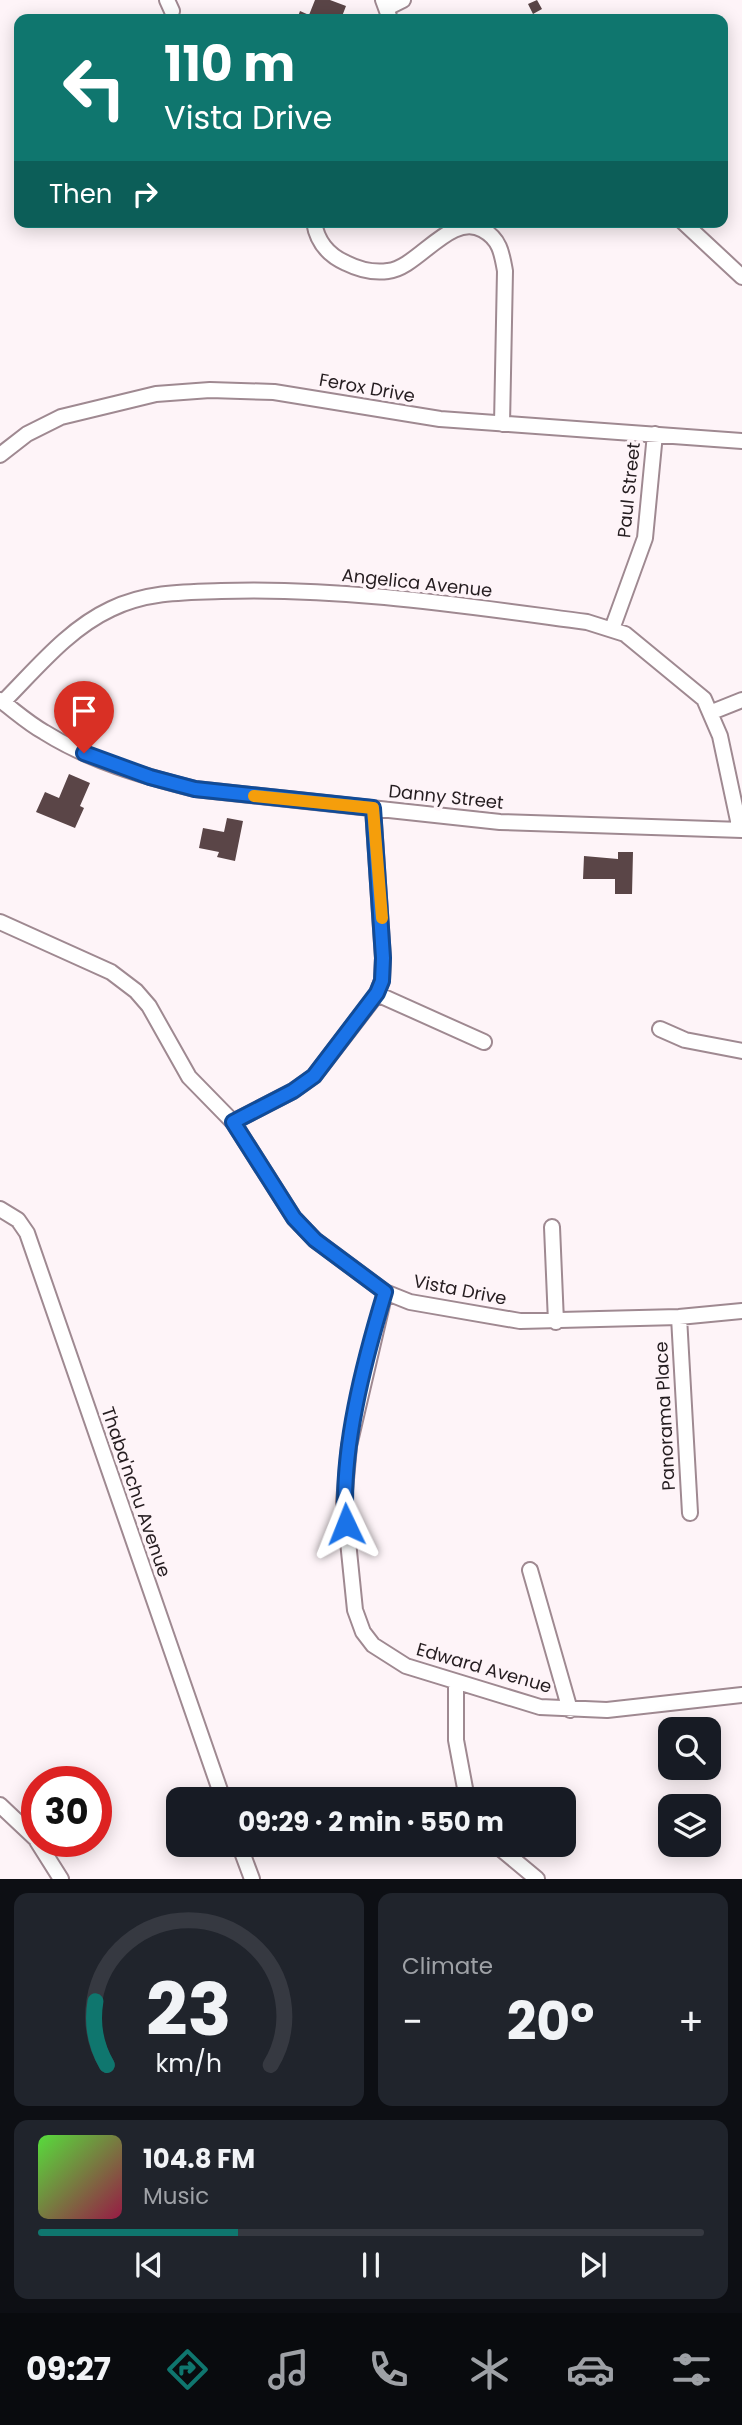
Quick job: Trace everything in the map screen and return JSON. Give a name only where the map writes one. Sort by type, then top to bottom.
[{"type":"street","points":[[386,9],[402,0]]},
{"type":"street","points":[[316,228],[323,247],[338,259],[357,268],[378,271],[402,267],[435,241],[464,228]]},
{"type":"street","points":[[479,228],[495,239],[502,250],[505,271],[502,424]]},
{"type":"street","points":[[689,228],[742,277]]},
{"type":"street","name":"Ferox Drive","points":[[0,455],[26,434],[61,417],[134,398],[182,391],[274,392],[416,417],[742,441]]},
{"type":"street","name":"Paul Street","points":[[612,629],[645,538],[654,434]]},
{"type":"street","name":"Angelica Avenue","points":[[1,701],[83,626],[110,610],[137,599],[163,594],[308,592],[587,622],[612,629],[647,649],[704,699],[712,712],[741,830]]},
{"type":"street","points":[[712,712],[742,699]]},
{"type":"street","name":"Danny Street","points":[[1,701],[62,743],[150,777],[195,789],[549,826],[741,830]]},
{"type":"street","points":[[233,1122],[293,1091],[314,1076],[377,993],[382,981],[383,939],[373,808]]},
{"type":"street","name":"Vista Drive","points":[[0,922],[111,972],[136,991],[149,1006],[189,1077],[233,1122],[294,1218],[325,1248],[385,1292],[436,1307],[520,1321],[679,1317],[742,1311]]},
{"type":"street","points":[[377,993],[484,1042]]},
{"type":"street","points":[[660,1029],[685,1041],[742,1051]]},
{"type":"street","name":"Thaba'nchu Avenue","points":[[0,1209],[18,1220],[27,1233],[219,1787]]},
{"type":"street","points":[[552,1227],[556,1322]]},
{"type":"street","name":"Edward Avenue","points":[[385,1292],[363,1383],[346,1473],[344,1502],[354,1602],[363,1632],[373,1645],[407,1666],[540,1707],[607,1710],[742,1695]]},
{"type":"street","name":"Panorama Place","points":[[679,1317],[690,1513]]},
{"type":"street","points":[[530,1570],[570,1710]]},
{"type":"street","points":[[456,1683],[456,1740],[465,1787]]},
{"type":"street","points":[[0,1805],[21,1825]]},
{"type":"street","points":[[47,1857],[61,1879]]},
{"type":"street","points":[[244,1857],[252,1879]]},
{"type":"street","points":[[511,1857],[537,1879]]},
{"type":"building","points":[[315,0],[330,0],[346,6],[343,14],[309,14]]},
{"type":"building","points":[[537,0],[542,9],[533,14],[528,4]]},
{"type":"building","points":[[69,774],[90,783],[80,806],[84,808],[75,828],[36,812],[45,792],[59,798]]},
{"type":"building","points":[[227,818],[243,821],[235,861],[217,857],[219,852],[199,848],[203,828],[224,832]]},
{"type":"building","points":[[618,852],[633,852],[632,894],[615,894],[615,879],[583,879],[584,856],[618,859]]},
{"type":"slow traffic","points":[[254,796],[373,808],[382,918]]},
{"type":"route","points":[[84,753],[150,777],[195,789],[373,808],[383,930],[382,981],[377,993],[333,1054],[304,1085],[233,1122],[294,1218],[345,1265],[385,1292],[376,1321],[349,1446],[344,1502],[346,1524]]}]
